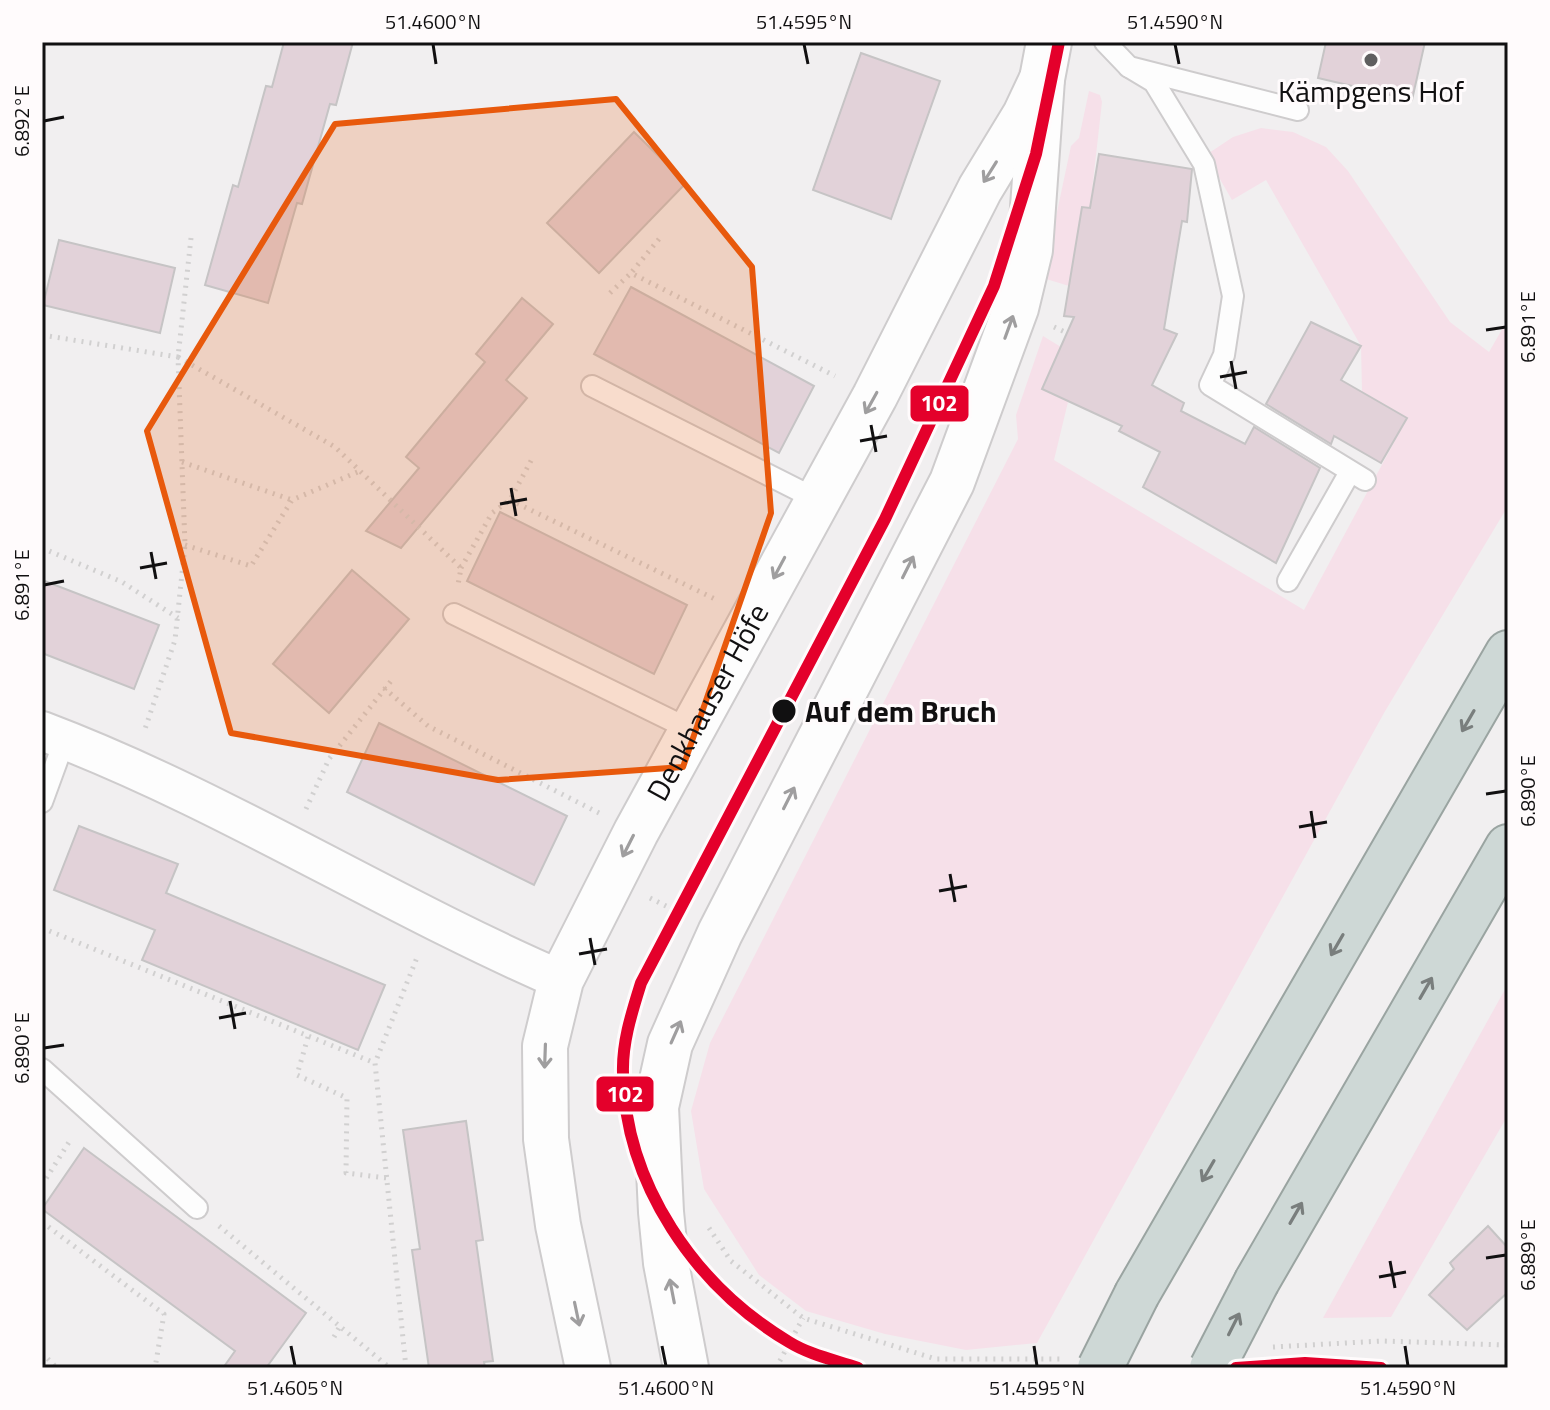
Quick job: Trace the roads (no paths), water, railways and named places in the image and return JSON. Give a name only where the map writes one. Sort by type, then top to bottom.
[{"type":"highway","points":[[1088,1363],[1137,1294],[1508,653]]},
{"type":"highway","points":[[1212,1368],[1257,1281],[1508,847]]},
{"type":"street","name":"Denkhauser Höfe","points":[[588,1368],[558,1225],[546,1139],[545,1046],[561,980],[636,832],[875,396],[980,189],[1025,115],[1046,61]]},
{"type":"street","name":"Denkhauser Höfe","points":[[686,1368],[666,1263],[656,1107],[670,1044],[720,933],[952,482],[1016,308],[1030,250],[1046,61]]},
{"type":"street","points":[[54,735],[131,768],[490,949],[561,980]]},
{"type":"lane","points":[[1105,42],[1129,67],[1154,82],[1204,164],[1233,296],[1224,355],[1210,385],[1358,476],[1288,581]]},
{"type":"lane","points":[[1129,67],[1298,110]]},
{"type":"lane","points":[[592,386],[816,499]]},
{"type":"lane","points":[[454,614],[691,730]]},
{"type":"lane","points":[[42,802],[54,735]]},
{"type":"lane","points":[[42,1069],[197,1208]]},
{"type":"place","name":"Kämpgens Hof","points":[[1371,60]]},
{"type":"place","name":"Auf dem Bruch","points":[[784,711]]}]
